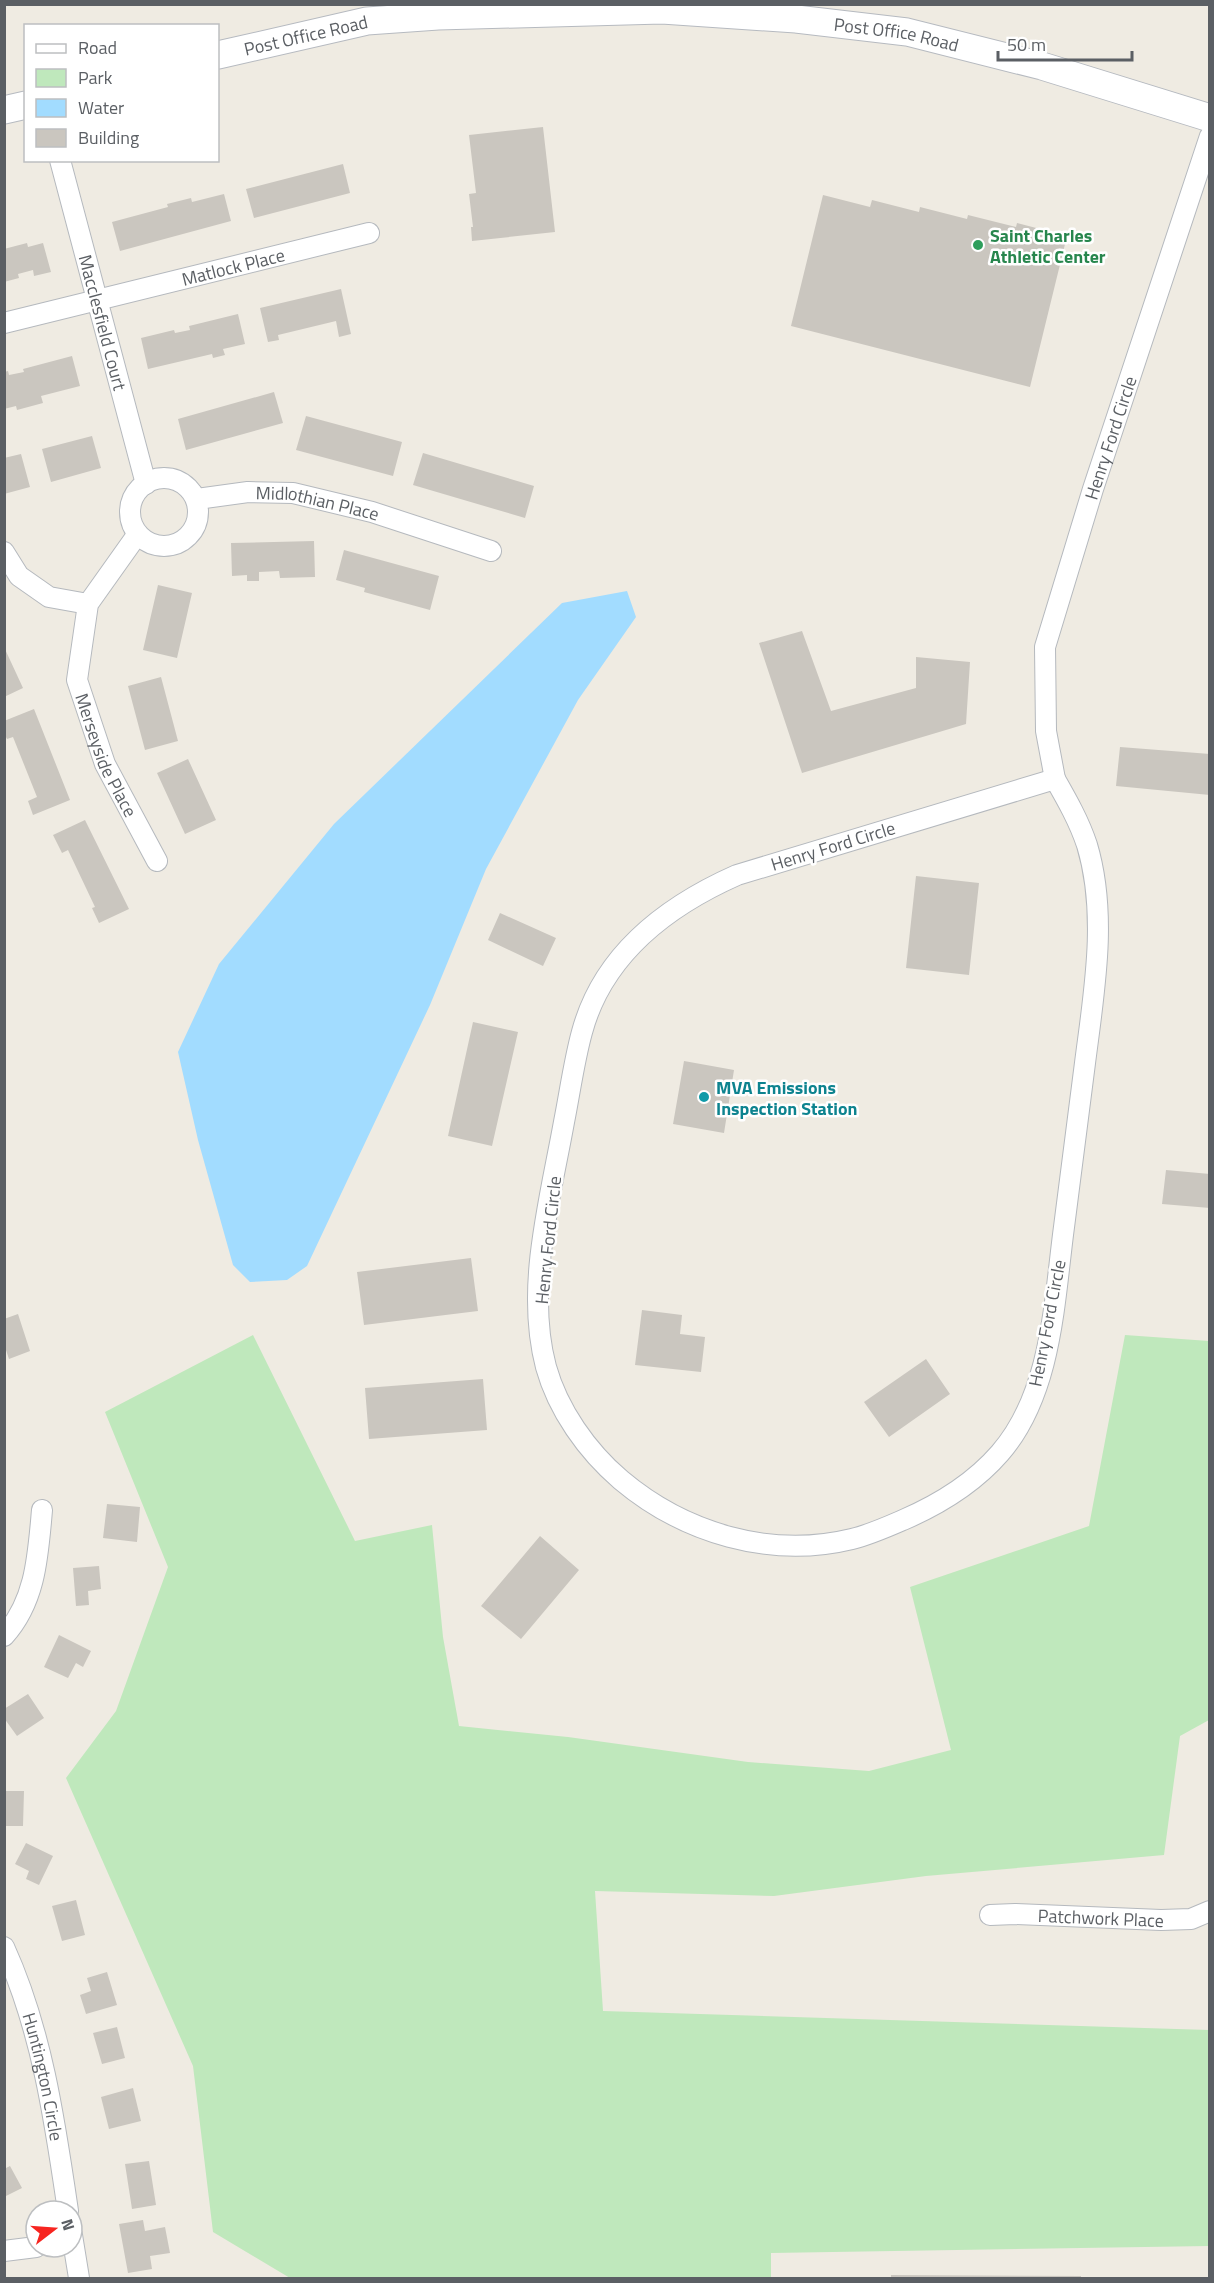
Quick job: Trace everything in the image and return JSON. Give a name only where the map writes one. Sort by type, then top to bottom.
[{"type":"street","name":"Post Office Road","points":[[219,56],[272,41],[367,21],[437,10],[662,10],[796,18],[907,32],[1042,66],[1209,118]]},
{"type":"street","points":[[4,110],[24,105]]},
{"type":"street","name":"Henry Ford Circle","points":[[1055,779],[737,875],[702,891],[672,910],[624,952],[608,974],[582,1030],[545,1226],[540,1278],[541,1336],[545,1362],[553,1386],[583,1440],[604,1466],[637,1494],[664,1511],[698,1527],[730,1538],[764,1544],[795,1545],[854,1539],[943,1502],[971,1481],[1002,1451],[1030,1405],[1045,1357],[1054,1308],[1098,947],[1093,873],[1087,846],[1076,816],[1055,779],[1046,731],[1045,647],[1097,476],[1209,136]]},
{"type":"street","name":"Macclesfield Court","points":[[61,162],[146,484]]},
{"type":"street","name":"Matlock Place","points":[[4,323],[369,233]]},
{"type":"street","points":[[156,479],[177,480],[192,491],[197,499],[199,509],[196,527],[186,539],[178,544],[163,547],[148,543],[137,535],[132,524],[130,510],[134,495],[146,484],[156,479]]},
{"type":"street","name":"Midlothian Place","points":[[197,499],[248,492],[293,493],[372,512],[491,551]]},
{"type":"street","name":"Merseyside Place","points":[[137,535],[88,604],[77,680],[105,764],[157,861]]},
{"type":"street","points":[[4,552],[19,576],[49,597],[88,604]]},
{"type":"street","points":[[4,1636],[20,1615],[30,1594],[35,1577],[42,1510]]},
{"type":"street","name":"Patchwork Place","points":[[990,1915],[1161,1920],[1191,1919],[1209,1911]]},
{"type":"street","name":"Huntington Circle","points":[[4,1947],[13,1989],[47,2083],[67,2199]]},
{"type":"street","points":[[4,2251],[24,2248]]},
{"type":"street","points":[[76,2259],[79,2278]]},
{"type":"green space","points":[[253,1335],[355,1541],[432,1525],[443,1637],[459,1726],[568,1737],[748,1762],[869,1771],[951,1750],[910,1587],[1089,1526],[1125,1335],[1209,1341],[1209,1720],[1180,1736],[1164,1855],[926,1876],[774,1896],[595,1891],[603,2011],[1209,2030],[1209,2246],[771,2253],[771,2278],[290,2278],[213,2232],[193,2066],[66,1778],[116,1711],[168,1567],[105,1412]]},
{"type":"water","points":[[627,591],[636,617],[578,700],[486,869],[430,1005],[307,1266],[287,1280],[250,1282],[233,1265],[198,1140],[178,1052],[219,964],[334,824],[562,603]]},
{"type":"building","points":[[543,127],[555,232],[472,241],[471,227],[473,227],[469,194],[476,193],[469,135]]},
{"type":"building","points":[[343,164],[350,193],[254,218],[246,189]]},
{"type":"building","points":[[224,194],[231,221],[120,251],[112,222],[168,207],[167,204],[191,198],[192,202]]},
{"type":"building","points":[[823,195],[870,207],[872,200],[919,212],[920,207],[967,219],[968,215],[1016,227],[1017,223],[1067,236],[1030,387],[791,326]]},
{"type":"building","points":[[27,243],[28,247],[43,243],[51,272],[34,276],[33,270],[18,274],[19,278],[4,282],[4,249]]},
{"type":"building","points":[[341,289],[351,334],[339,337],[336,321],[278,335],[279,340],[268,342],[260,308]]},
{"type":"building","points":[[238,314],[245,344],[223,349],[225,355],[213,358],[212,354],[148,369],[141,338],[174,330],[175,333],[190,330],[189,326]]},
{"type":"building","points":[[72,356],[80,386],[41,396],[43,403],[17,410],[16,406],[4,409],[4,372],[8,371],[9,375],[24,372],[23,369]]},
{"type":"building","points":[[274,392],[283,423],[186,450],[178,419]]},
{"type":"building","points":[[306,416],[402,442],[393,476],[296,450]]},
{"type":"building","points":[[92,436],[101,468],[51,482],[42,449]]},
{"type":"building","points":[[423,453],[534,486],[525,518],[413,485]]},
{"type":"building","points":[[21,454],[30,487],[4,494],[4,458]]},
{"type":"building","points":[[314,541],[315,577],[280,578],[279,571],[259,572],[259,581],[247,581],[247,575],[232,576],[231,543]]},
{"type":"building","points":[[344,550],[439,576],[430,610],[364,592],[365,588],[336,580]]},
{"type":"building","points":[[158,585],[192,593],[177,658],[143,650]]},
{"type":"building","points":[[802,631],[831,711],[916,688],[916,657],[970,662],[966,724],[802,773],[759,643]]},
{"type":"building","points":[[4,647],[23,688],[4,697]]},
{"type":"building","points":[[161,677],[178,741],[145,750],[128,686]]},
{"type":"building","points":[[34,709],[70,800],[33,815],[28,801],[37,797],[13,737],[7,739],[4,733],[4,721]]},
{"type":"building","points":[[1120,747],[1210,754],[1210,795],[1116,786]]},
{"type":"building","points":[[188,759],[216,820],[185,834],[157,773]]},
{"type":"building","points":[[85,820],[129,909],[99,923],[92,908],[95,907],[68,850],[62,853],[53,835]]},
{"type":"building","points":[[916,876],[979,883],[969,975],[906,968]]},
{"type":"building","points":[[500,913],[556,938],[543,966],[488,940]]},
{"type":"building","points":[[473,1022],[518,1032],[492,1146],[448,1136]]},
{"type":"building","name":"MVA Emissions Inspection Station","points":[[684,1061],[734,1070],[724,1133],[673,1124]]},
{"type":"building","points":[[1166,1170],[1210,1174],[1210,1208],[1162,1204]]},
{"type":"building","points":[[471,1258],[478,1311],[364,1325],[357,1272]]},
{"type":"building","points":[[642,1310],[682,1315],[680,1334],[705,1337],[701,1372],[635,1365]]},
{"type":"building","points":[[18,1314],[30,1351],[9,1359],[4,1344],[4,1319]]},
{"type":"building","points":[[926,1359],[950,1394],[889,1437],[864,1402]]},
{"type":"building","points":[[483,1379],[487,1430],[369,1439],[365,1388]]},
{"type":"building","points":[[107,1504],[140,1507],[137,1542],[103,1538]]},
{"type":"building","points":[[540,1536],[579,1570],[521,1639],[481,1606]]},
{"type":"building","points":[[99,1566],[101,1589],[88,1591],[89,1605],[76,1606],[73,1568]]},
{"type":"building","points":[[59,1635],[91,1651],[83,1667],[76,1663],[68,1678],[44,1667]]},
{"type":"building","points":[[28,1694],[44,1718],[17,1736],[4,1718],[4,1709]]},
{"type":"building","points":[[4,1791],[24,1791],[23,1826],[4,1826]]},
{"type":"building","points":[[26,1843],[53,1856],[39,1885],[26,1879],[29,1871],[15,1864]]},
{"type":"building","points":[[76,1900],[85,1935],[62,1941],[52,1906]]},
{"type":"building","points":[[107,1972],[117,2005],[86,2014],[80,1995],[91,1991],[87,1978]]},
{"type":"building","points":[[117,2027],[125,2058],[102,2064],[93,2033]]},
{"type":"building","points":[[133,2088],[141,2121],[109,2129],[101,2097]]},
{"type":"building","points":[[149,2161],[156,2205],[132,2209],[125,2164]]},
{"type":"building","points":[[10,2166],[22,2188],[4,2197],[4,2169]]},
{"type":"building","points":[[143,2220],[145,2231],[165,2227],[170,2253],[150,2256],[152,2269],[128,2273],[119,2224]]},
{"type":"building","points":[[891,2275],[1081,2276],[1081,2278],[891,2278]]},
{"type":"place","name":"Saint Charles Athletic Center","points":[[978,245]]},
{"type":"place","name":"MVA Emissions Inspection Station","points":[[704,1097]]}]
